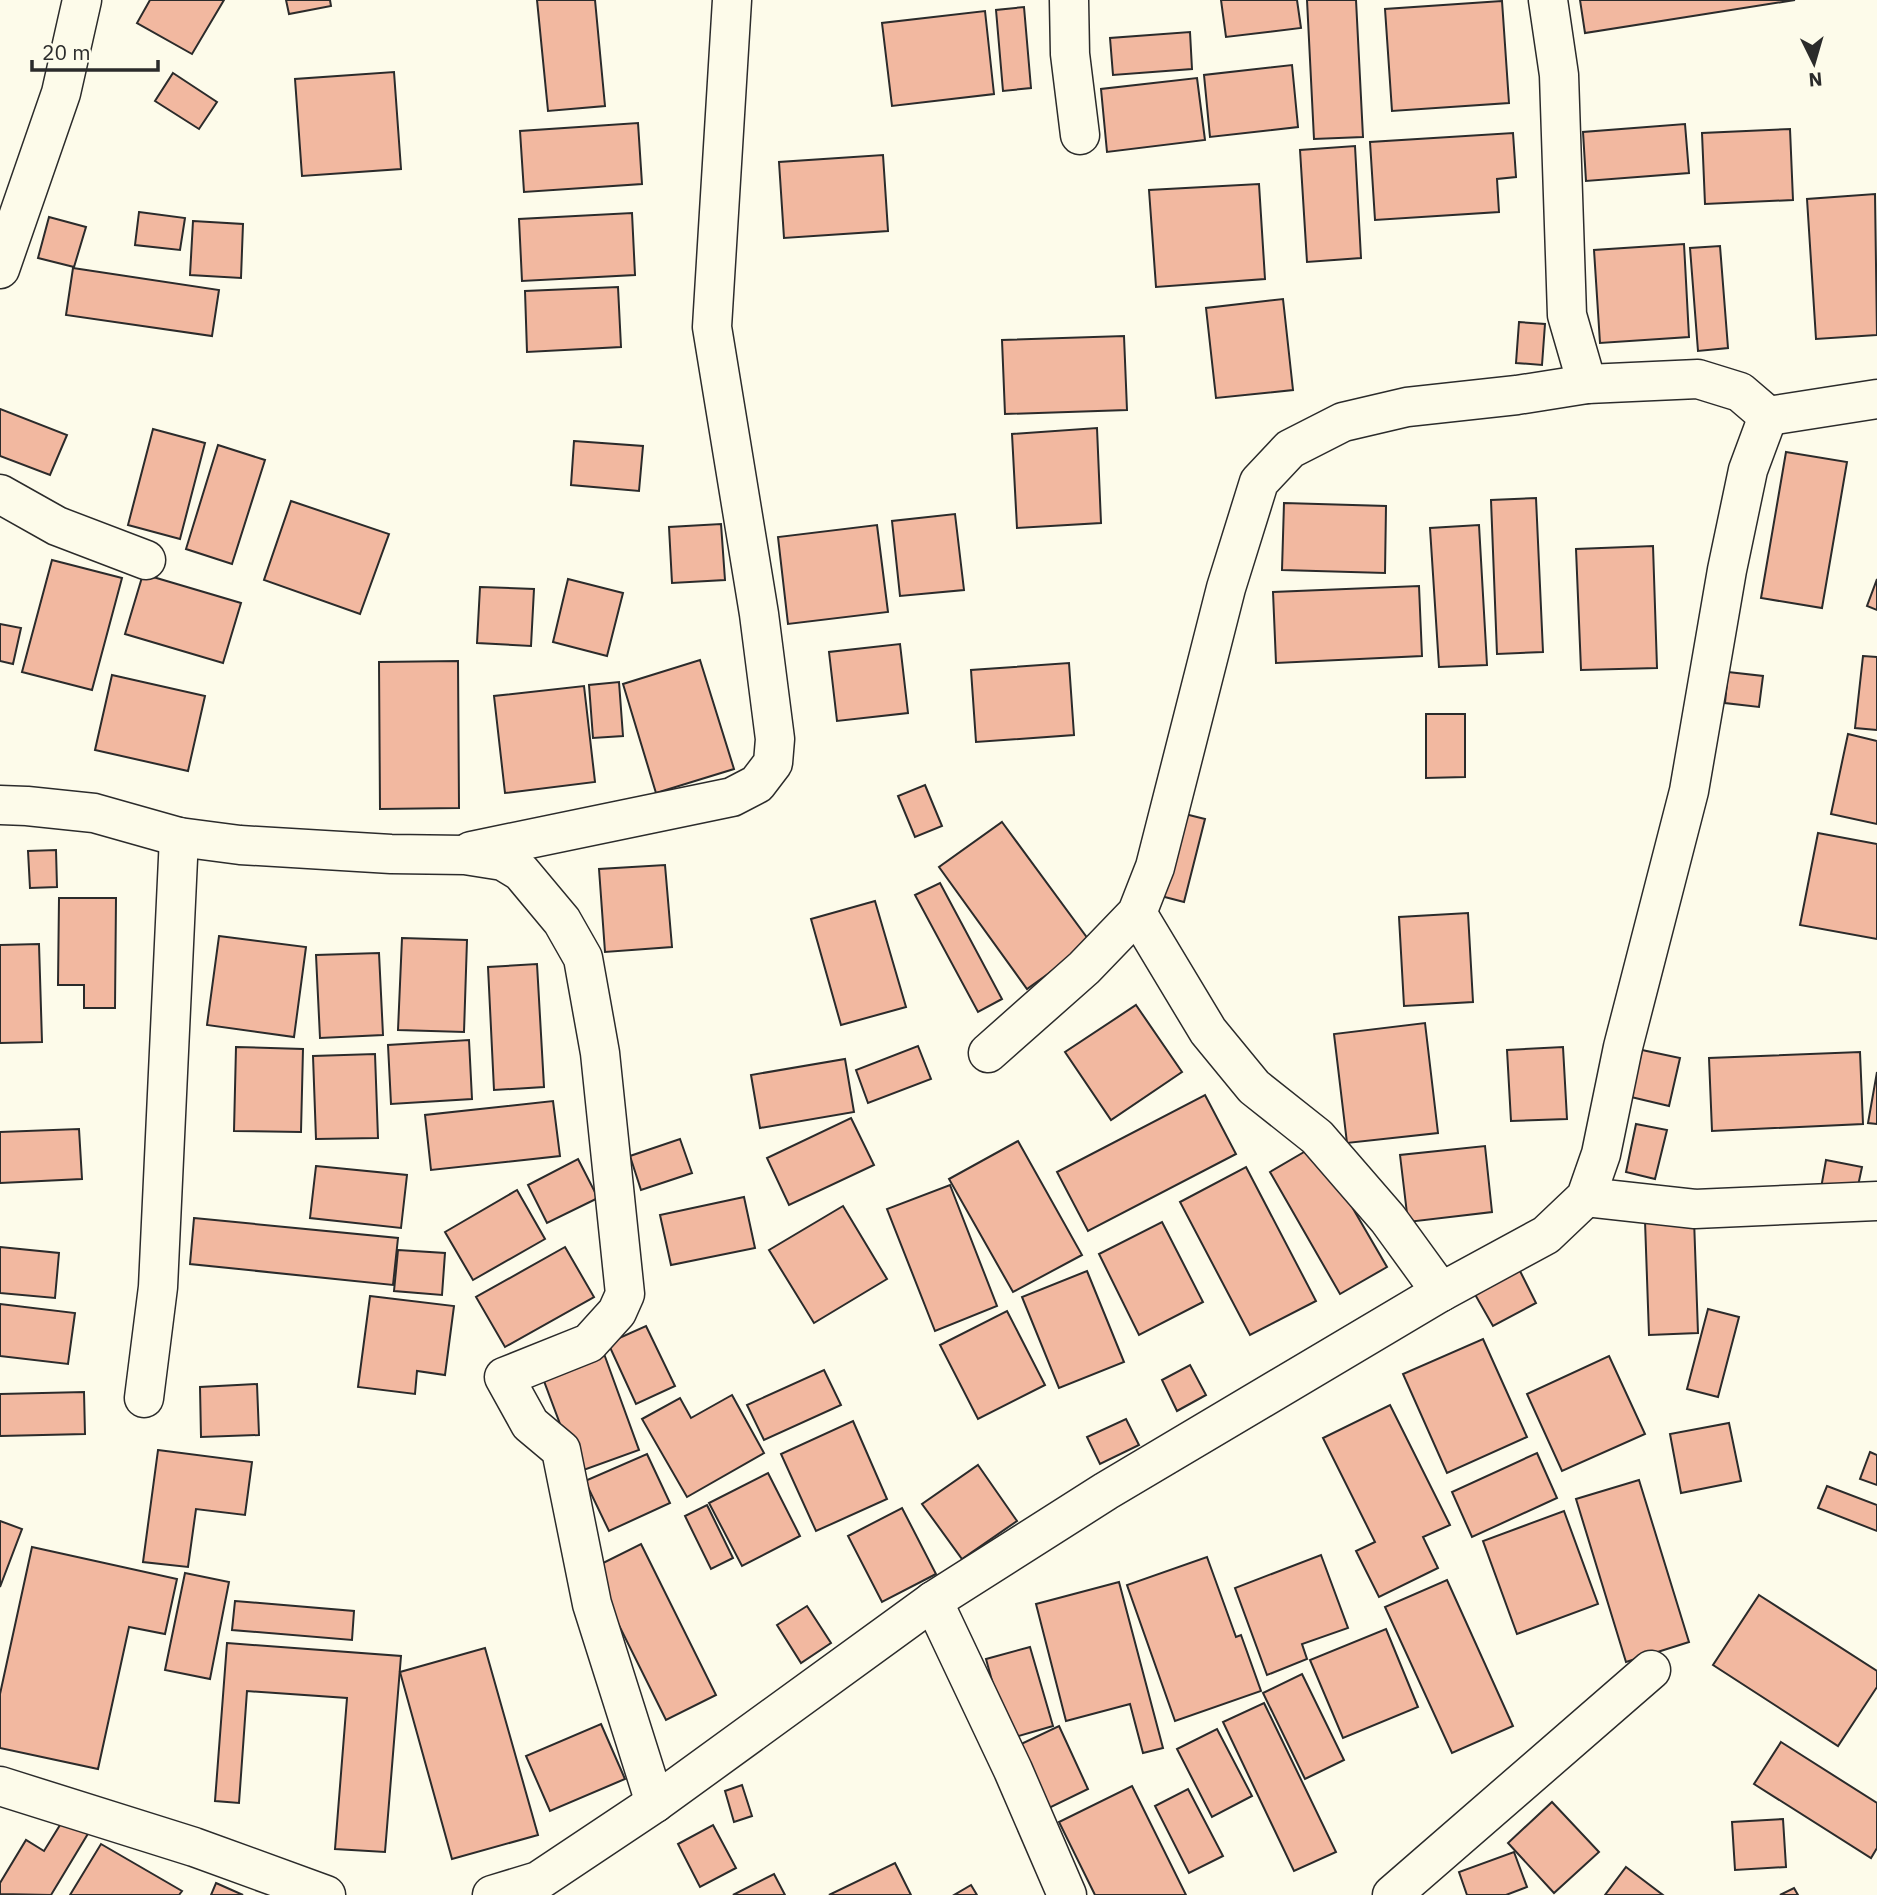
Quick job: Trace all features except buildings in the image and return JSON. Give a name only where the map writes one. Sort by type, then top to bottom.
[{"type":"street","points":[[0,269],[61,93],[82,0]]},
{"type":"street","points":[[452,855],[732,797],[757,784],[773,763],[775,739],[760,614],[712,327],[732,0]]},
{"type":"street","points":[[1069,0],[1070,54],[1080,135]]},
{"type":"street","points":[[1549,0],[1559,75],[1567,315],[1587,384]]},
{"type":"street","points":[[988,1053],[1084,968],[1137,913],[1155,867],[1226,588],[1259,482],[1290,449],[1343,422],[1407,407],[1587,384],[1698,379],[1740,392],[1768,416],[1877,399]]},
{"type":"street","points":[[492,1895],[538,1881],[655,1803],[933,1601],[1106,1491],[1441,1292],[1546,1235],[1586,1197],[1601,1154],[1623,1047],[1689,791],[1727,570],[1748,470],[1768,416]]},
{"type":"street","points":[[0,494],[57,526],[146,560]]},
{"type":"street","points":[[0,805],[94,813],[179,837],[267,846],[452,855],[503,861],[521,872],[562,920],[583,958],[600,1053],[625,1294],[617,1312],[589,1343],[504,1377],[530,1424],[561,1450],[593,1604],[627,1721],[655,1803]]},
{"type":"street","points":[[144,1398],[158,1287],[179,837]]},
{"type":"street","points":[[1137,913],[1208,1031],[1254,1087],[1317,1137],[1388,1219],[1441,1292]]},
{"type":"street","points":[[1586,1197],[1695,1209],[1877,1201]]},
{"type":"street","points":[[933,1601],[1013,1770],[1067,1895]]},
{"type":"street","points":[[1392,1895],[1651,1670]]},
{"type":"street","points":[[0,1786],[194,1847],[326,1895]]}]
